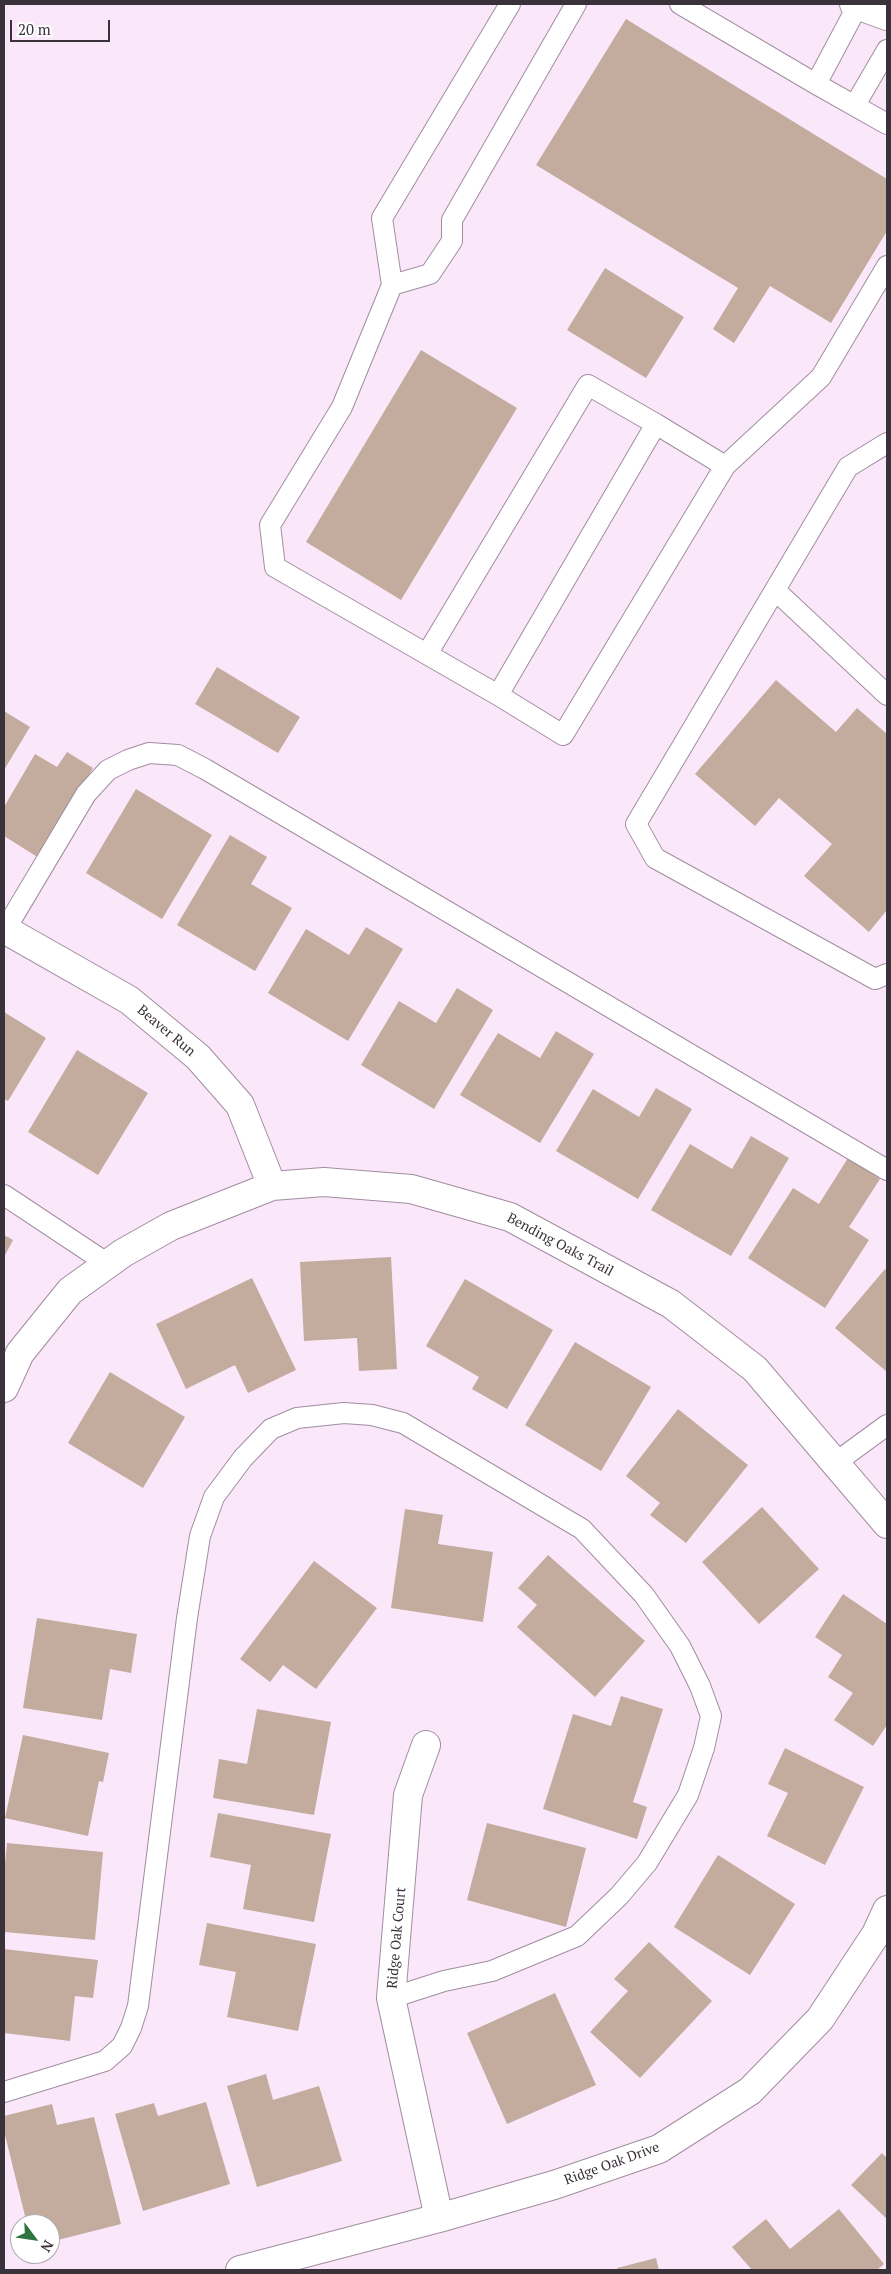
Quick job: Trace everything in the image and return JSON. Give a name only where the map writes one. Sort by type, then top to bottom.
[{"type":"street","points":[[856,5],[887,16]]},
{"type":"street","name":"Beaver Run","points":[[4,929],[129,1000],[198,1057],[240,1105],[272,1186]]},
{"type":"street","name":"Bending Oaks Trail","points":[[4,1388],[20,1353],[70,1291],[123,1252],[171,1226],[272,1186],[324,1182],[411,1190],[510,1216],[671,1304],[755,1369],[887,1524]]},
{"type":"street","name":"Ridge Oak Court","points":[[426,1745],[408,1795],[392,1998],[439,2218]]},
{"type":"street","name":"Ridge Oak Drive","points":[[240,2270],[439,2218],[554,2185],[659,2150],[750,2092],[820,2019],[886,1916]]},
{"type":"lane","points":[[510,4],[382,218],[392,285],[342,407],[270,526],[275,567],[498,695],[563,735],[725,466],[821,377],[887,266]]},
{"type":"lane","points":[[392,285],[430,274],[452,241],[452,220],[576,4]]},
{"type":"lane","points":[[680,4],[887,124]]},
{"type":"lane","points":[[816,84],[856,5]]},
{"type":"lane","points":[[855,105],[887,50]]},
{"type":"lane","points":[[427,654],[588,385],[725,466]]},
{"type":"lane","points":[[498,695],[656,424]]},
{"type":"lane","points":[[887,443],[848,467],[636,824],[655,858],[875,979],[887,974]]},
{"type":"lane","points":[[775,590],[887,695]]},
{"type":"lane","points":[[4,929],[86,794],[108,770],[128,760],[150,754],[178,755],[222,778],[887,1170]]},
{"type":"lane","points":[[4,1195],[108,1264]]},
{"type":"lane","points":[[4,2092],[105,2061],[122,2046],[132,2028],[138,2006],[187,1618],[200,1536],[214,1497],[243,1458],[271,1429],[297,1418],[344,1413],[372,1415],[403,1423],[582,1529],[644,1595],[680,1646],[700,1686],[711,1716],[704,1748],[688,1795],[647,1863],[619,1896],[577,1936],[492,1971],[444,1981],[392,1998]]},
{"type":"lane","points":[[835,1463],[887,1424]]},
{"type":"building","points":[[626,19],[887,179],[887,231],[831,323],[770,286],[734,343],[713,329],[738,288],[536,165]]},
{"type":"building","points":[[605,268],[684,317],[646,378],[567,330]]},
{"type":"building","points":[[421,350],[517,408],[401,600],[306,542]]},
{"type":"building","points":[[217,667],[300,717],[278,753],[195,704]]},
{"type":"building","points":[[776,680],[836,732],[857,708],[887,734],[887,910],[869,932],[804,876],[832,844],[779,798],[755,826],[695,774]]},
{"type":"building","points":[[4,711],[30,727],[4,770]]},
{"type":"building","points":[[67,752],[93,768],[39,858],[4,836],[4,807],[35,754],[57,767]]},
{"type":"building","points":[[136,789],[212,835],[162,919],[86,873]]},
{"type":"building","points":[[230,835],[267,857],[251,884],[292,908],[255,971],[177,925]]},
{"type":"building","points":[[366,927],[403,949],[348,1041],[268,993],[306,929],[349,955]]},
{"type":"building","points":[[457,988],[493,1010],[434,1109],[361,1065],[399,1001],[436,1023]]},
{"type":"building","points":[[4,1012],[46,1038],[8,1101],[4,1099]]},
{"type":"building","points":[[556,1031],[594,1054],[540,1143],[460,1095],[498,1033],[540,1058]]},
{"type":"building","points":[[77,1050],[148,1093],[98,1175],[28,1132]]},
{"type":"building","points":[[656,1088],[692,1109],[638,1199],[556,1151],[593,1089],[639,1117]]},
{"type":"building","points":[[751,1136],[789,1158],[731,1256],[651,1210],[690,1144],[732,1169]]},
{"type":"building","points":[[848,1158],[880,1179],[849,1227],[869,1240],[825,1308],[748,1258],[793,1188],[819,1204]]},
{"type":"building","points":[[4,1235],[13,1240],[4,1257]]},
{"type":"building","points":[[391,1257],[397,1369],[359,1371],[357,1338],[304,1341],[300,1262]]},
{"type":"building","points":[[885,1269],[887,1271],[887,1372],[835,1328]]},
{"type":"building","points":[[252,1278],[296,1370],[248,1393],[235,1365],[186,1389],[156,1324]]},
{"type":"building","points":[[465,1279],[553,1330],[507,1409],[472,1389],[479,1377],[426,1346]]},
{"type":"building","points":[[575,1342],[651,1387],[601,1471],[525,1425]]},
{"type":"building","points":[[110,1372],[185,1417],[143,1488],[68,1443]]},
{"type":"building","points":[[678,1409],[748,1465],[686,1543],[650,1515],[660,1503],[626,1476]]},
{"type":"building","points":[[762,1507],[819,1569],[759,1624],[702,1562]]},
{"type":"building","points":[[405,1509],[443,1515],[438,1544],[493,1552],[483,1622],[391,1608]]},
{"type":"building","points":[[548,1555],[645,1641],[595,1697],[517,1627],[537,1605],[518,1588]]},
{"type":"building","points":[[314,1561],[377,1608],[316,1689],[283,1665],[270,1682],[240,1659]]},
{"type":"building","points":[[843,1594],[887,1624],[887,1725],[873,1746],[834,1720],[853,1693],[828,1677],[842,1655],[815,1637]]},
{"type":"building","points":[[37,1618],[137,1634],[131,1673],[110,1669],[102,1720],[23,1708]]},
{"type":"building","points":[[621,1696],[663,1709],[633,1802],[647,1807],[637,1839],[543,1809],[573,1714],[611,1726]]},
{"type":"building","points":[[257,1709],[331,1722],[314,1815],[213,1798],[219,1759],[247,1764]]},
{"type":"building","points":[[23,1735],[109,1753],[103,1782],[99,1781],[88,1836],[5,1818]]},
{"type":"building","points":[[785,1748],[864,1787],[825,1865],[767,1836],[788,1793],[768,1784]]},
{"type":"building","points":[[218,1813],[331,1834],[314,1922],[243,1909],[251,1865],[210,1857]]},
{"type":"building","points":[[487,1823],[586,1848],[566,1927],[467,1900]]},
{"type":"building","points":[[7,1843],[103,1852],[95,1940],[4,1932],[4,1874]]},
{"type":"building","points":[[718,1855],[795,1904],[750,1975],[674,1927]]},
{"type":"building","points":[[207,1923],[316,1944],[298,2031],[227,2017],[236,1972],[199,1965]]},
{"type":"building","points":[[649,1942],[712,2001],[640,2078],[590,2032],[628,1991],[614,1979]]},
{"type":"building","points":[[4,1949],[98,1960],[93,1998],[75,1996],[70,2041],[4,2033]]},
{"type":"building","points":[[555,1993],[596,2085],[507,2124],[467,2033]]},
{"type":"building","points":[[266,2074],[273,2100],[319,2086],[342,2161],[257,2187],[227,2086]]},
{"type":"building","points":[[206,2102],[230,2184],[143,2211],[115,2114],[154,2103],[158,2116]]},
{"type":"building","points":[[52,2104],[57,2125],[94,2117],[121,2224],[60,2239],[60,2214],[25,2214],[4,2131],[4,2116]]},
{"type":"building","points":[[882,2153],[887,2158],[887,2219],[851,2185]]},
{"type":"building","points":[[839,2209],[884,2264],[877,2270],[752,2270],[732,2247],[766,2219],[790,2249]]},
{"type":"building","points":[[656,2258],[659,2270],[618,2270],[617,2268]]}]
